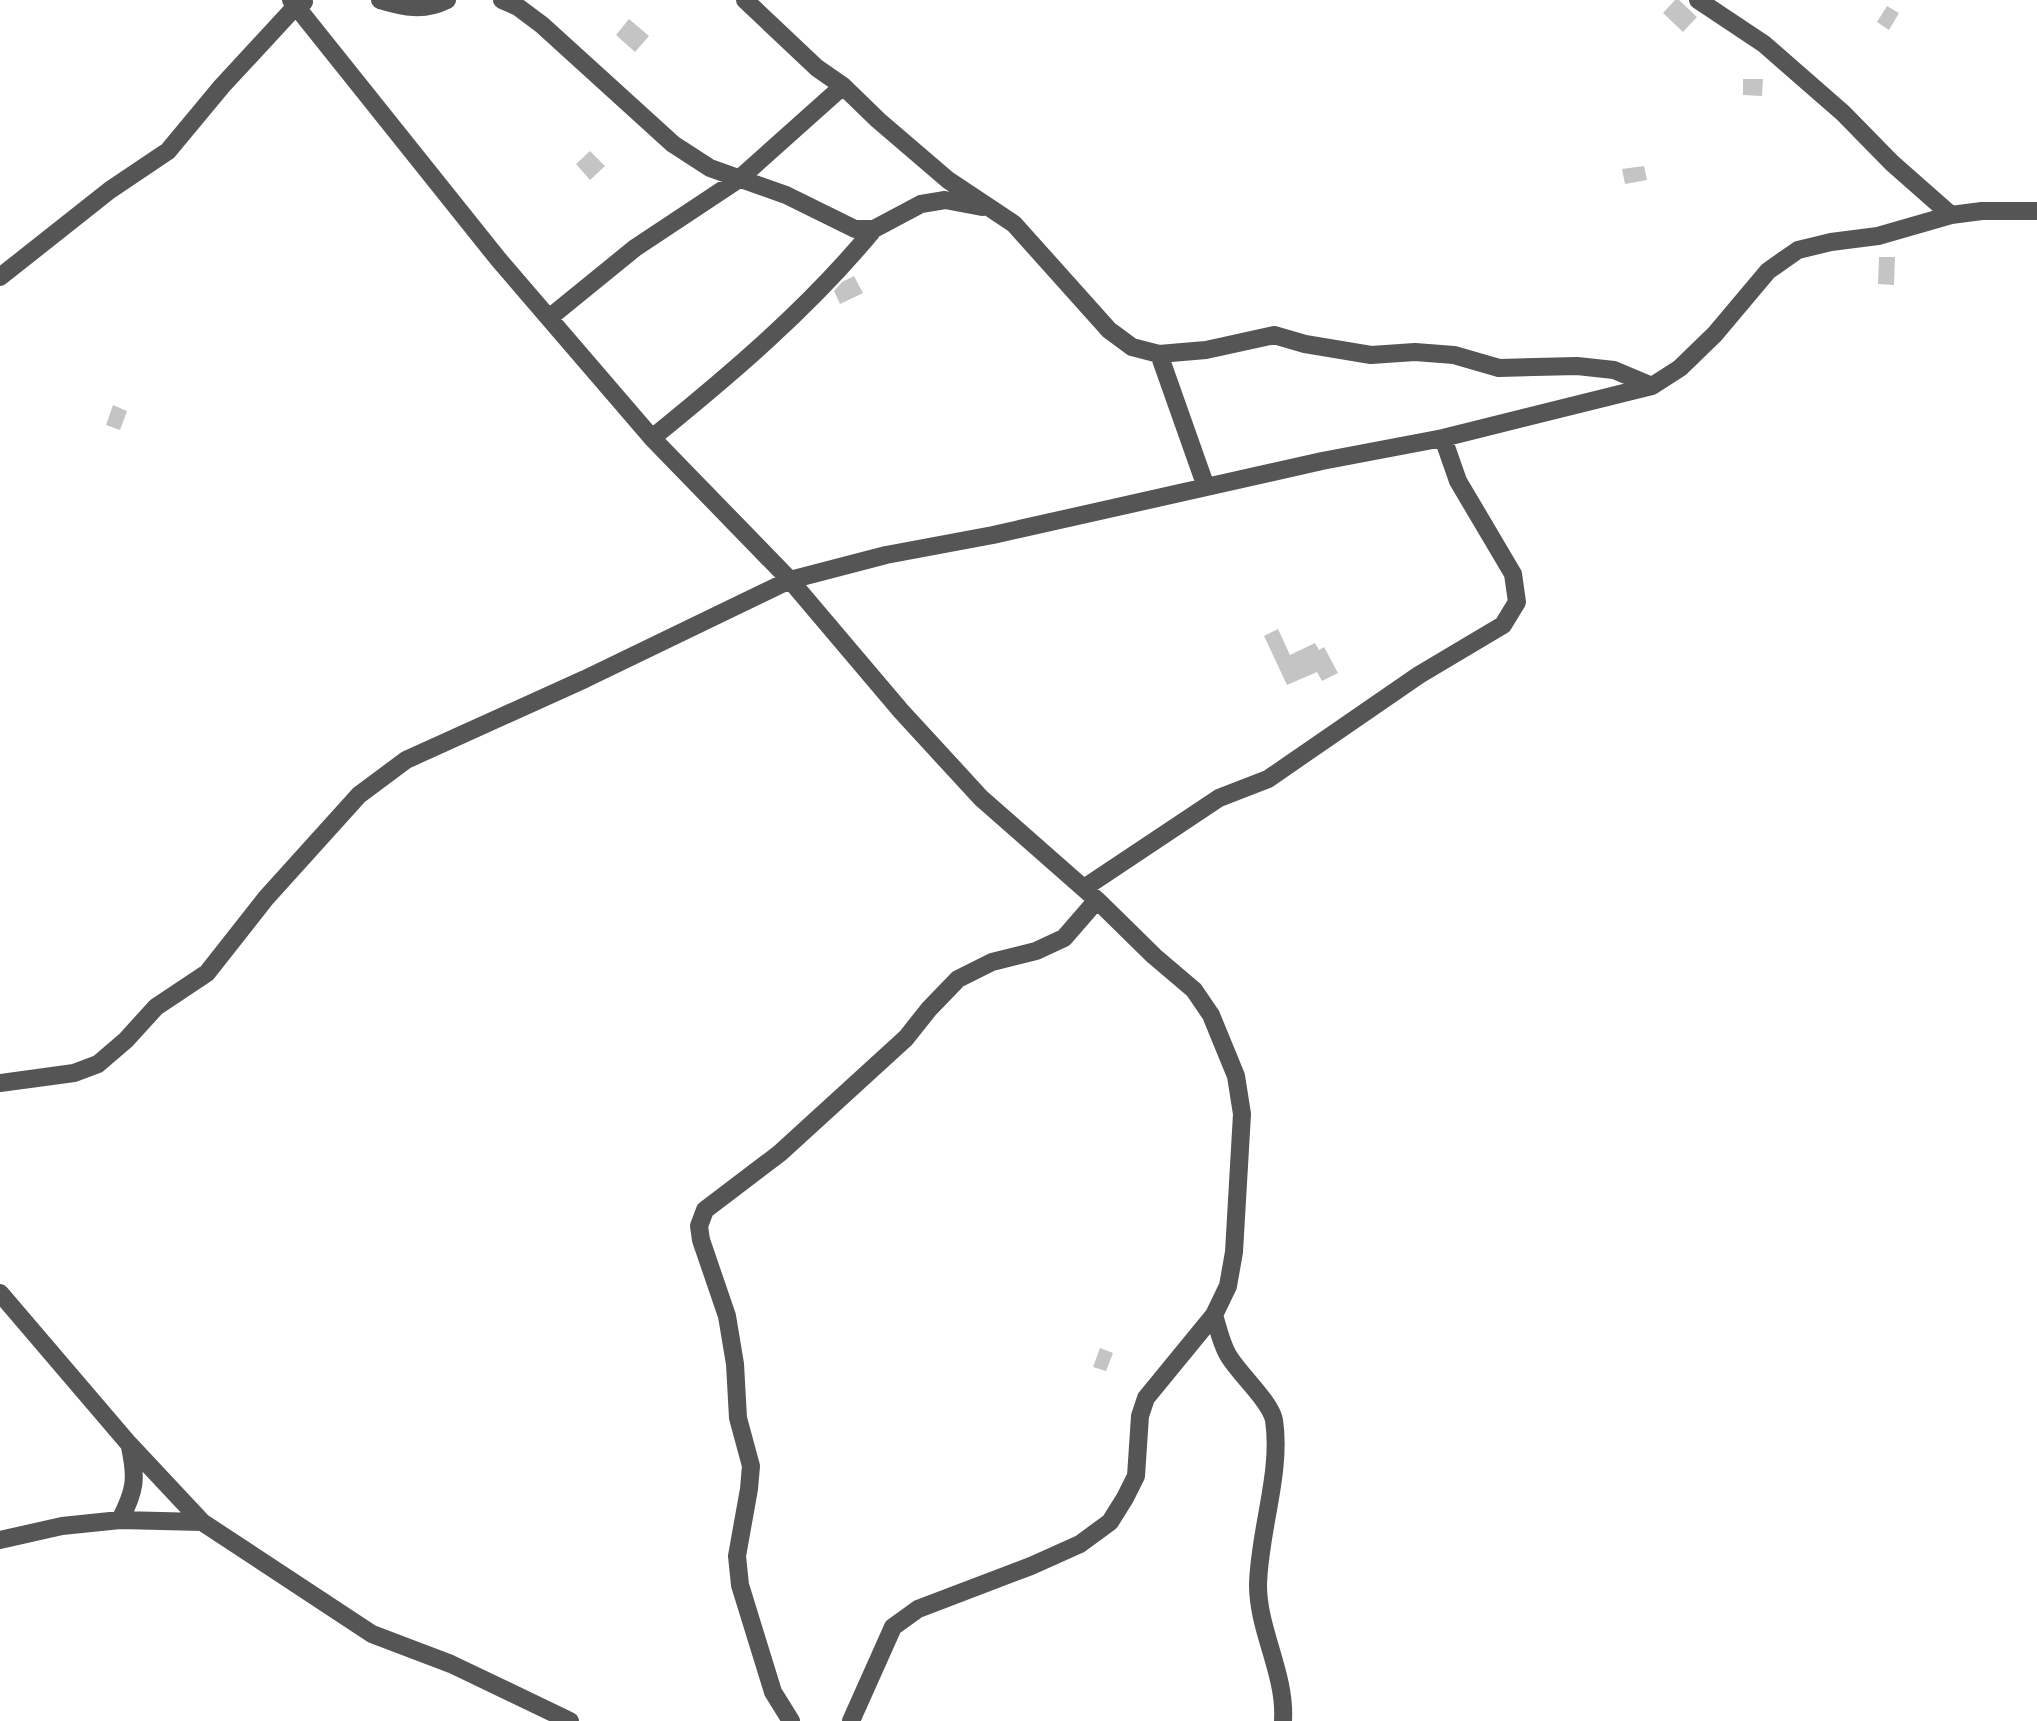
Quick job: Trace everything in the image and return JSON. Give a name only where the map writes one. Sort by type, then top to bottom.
[{"type":"street","points":[[380,0],[410,9],[436,6],[447,0]]},
{"type":"street","points":[[502,0],[518,7],[542,24],[673,144],[710,168],[786,195],[855,229],[874,229]]},
{"type":"street","points":[[745,0],[817,68],[843,86],[948,180],[1014,224],[1109,330],[1132,347],[1159,354],[1206,350],[1274,335],[1305,344],[1371,355],[1415,352],[1454,355],[1499,368],[1577,366],[1614,370],[1652,386]]},
{"type":"street","points":[[1698,0],[1764,44],[1843,113],[1892,163],[1951,215]]},
{"type":"street","points":[[0,277],[110,190],[168,151],[298,2],[499,260],[652,438],[790,580],[873,680],[981,798],[1194,990],[1211,1015],[1236,1076],[1242,1114],[1234,1252],[1228,1286],[1213,1315],[1146,1398],[1140,1416],[1136,1476],[1110,1522],[1080,1544],[1031,1566],[918,1608],[893,1628],[851,1721]]},
{"type":"street","points":[[549,318],[635,248],[739,179],[843,86]]},
{"type":"street","points":[[652,438],[723,382],[786,323],[842,267],[874,229],[922,204],[945,200],[992,209]]},
{"type":"street","points":[[0,1083],[74,1073],[98,1064],[126,1040],[156,1007],[207,973],[265,898],[321,836],[359,796],[406,760],[585,679],[790,580],[886,555],[993,535],[1322,461],[1443,438],[1652,386],[1680,369],[1715,334],[1768,271],[1798,250],[1831,242],[1878,236],[1951,215],[1982,211],[2037,211]]},
{"type":"street","points":[[1159,354],[1206,487]]},
{"type":"street","points":[[791,1721],[774,1692],[740,1585],[737,1556],[751,1466],[738,1418],[727,1316],[701,1240],[699,1226],[705,1210],[780,1153],[906,1038],[958,979],[992,962],[1036,951],[1064,938],[1090,894],[1219,798],[1268,779],[1419,675],[1503,625],[1517,602],[1513,574],[1458,481],[1443,438]]},
{"type":"street","points":[[0,1293],[129,1444],[202,1522],[372,1634],[451,1664],[570,1721]]},
{"type":"street","points":[[1213,1315],[1227,1353],[1274,1418],[1275,1453],[1258,1586],[1263,1627],[1274,1654],[1283,1721]]},
{"type":"street","points":[[120,1520],[132,1497],[136,1473],[129,1444]]},
{"type":"street","points":[[0,1540],[62,1526],[120,1520],[202,1522]]},
{"type":"building","points":[[1675,0],[1679,0],[1697,17],[1683,32],[1663,13]]},
{"type":"building","points":[[1887,6],[1899,13],[1889,30],[1877,22]]},
{"type":"building","points":[[629,19],[649,36],[635,52],[616,35]]},
{"type":"building","points":[[1743,79],[1763,79],[1762,96],[1743,95]]},
{"type":"building","points":[[590,151],[605,166],[590,180],[576,164]]},
{"type":"building","points":[[1644,166],[1647,180],[1625,184],[1622,169]]},
{"type":"building","points":[[1879,257],[1895,257],[1894,285],[1878,284]]},
{"type":"building","points":[[854,276],[863,293],[840,304],[834,291],[842,282]]},
{"type":"building","points":[[113,405],[127,411],[120,430],[106,425]]},
{"type":"building","points":[[1278,629],[1290,655],[1315,643],[1319,650],[1324,647],[1338,673],[1322,681],[1317,672],[1287,685],[1264,636]]},
{"type":"building","points":[[1100,1348],[1113,1353],[1106,1371],[1093,1367]]}]
